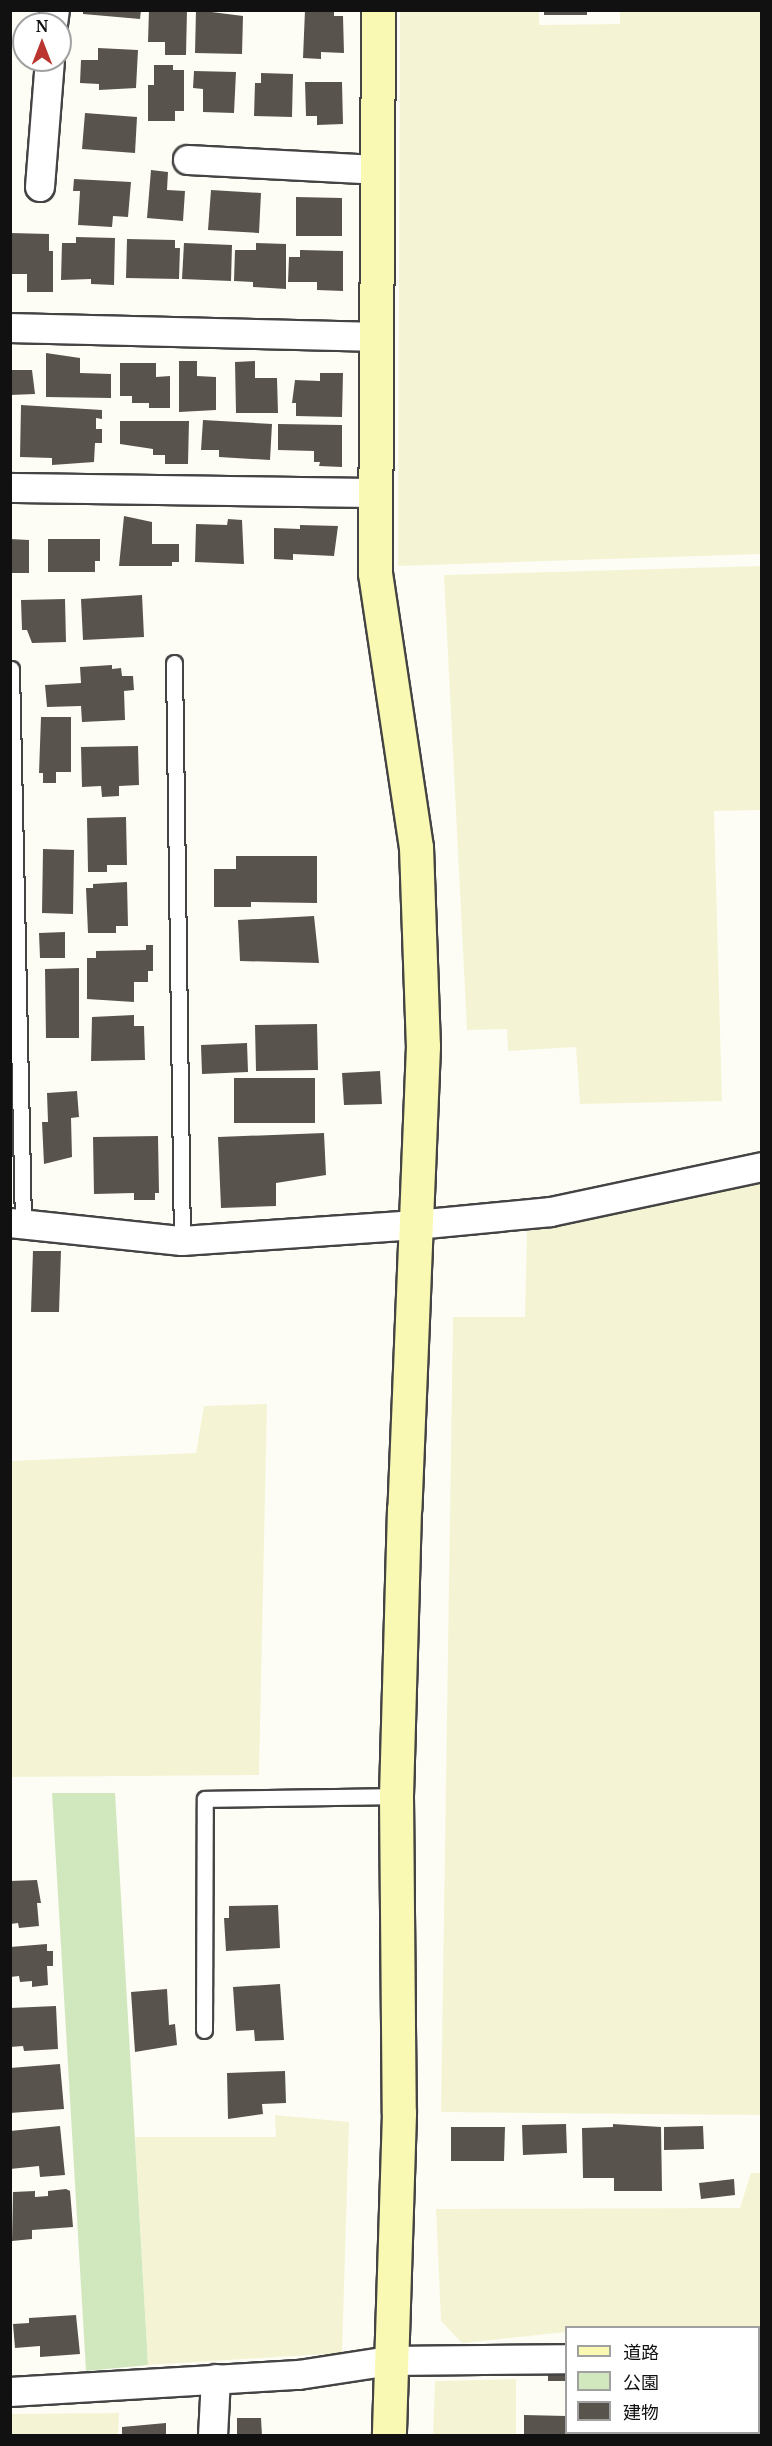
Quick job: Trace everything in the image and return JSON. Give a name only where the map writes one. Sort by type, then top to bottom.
[{"type":"street","points":[[378,10],[375,573],[416,848],[423,1046],[396,1796],[399,2113],[389,2361],[389,2436]]},
{"type":"street","points":[[40,187],[49,72]]},
{"type":"street","points":[[188,160],[377,171]]},
{"type":"street","points":[[10,328],[376,337]]},
{"type":"street","points":[[10,488],[375,493]]},
{"type":"street","points":[[17,1224],[182,1241],[416,1225],[551,1212],[762,1167]]},
{"type":"street","points":[[10,2392],[299,2375],[389,2361],[565,2359]]},
{"type":"street","points":[[213,2436],[216,2379]]},
{"type":"lane","points":[[174,663],[182,1241]]},
{"type":"lane","points":[[11,669],[17,1224]]},
{"type":"lane","points":[[204,2030],[205,1799],[396,1796]]},
{"type":"green space","points":[[400,11],[539,11],[539,25],[620,24],[620,11],[761,11],[761,554],[398,566]]},
{"type":"green space","points":[[761,566],[761,810],[714,811],[722,1101],[580,1104],[576,1047],[508,1051],[507,1029],[467,1030],[444,575]]},
{"type":"green space","points":[[761,1182],[761,2115],[441,2112],[453,1317],[525,1317],[527,1231]]},
{"type":"green space","points":[[267,1404],[259,1775],[11,1777],[11,1461],[196,1453],[204,1406]]},
{"type":"green space","points":[[52,1793],[115,1793],[148,2365],[86,2371]]},
{"type":"green space","points":[[275,2115],[349,2122],[342,2353],[148,2365],[135,2137],[276,2137]]},
{"type":"green space","points":[[751,2173],[761,2173],[761,2329],[760,2326],[565,2326],[565,2332],[462,2343],[441,2321],[436,2209],[740,2208]]},
{"type":"green space","points":[[516,2379],[516,2435],[433,2435],[435,2381]]},
{"type":"green space","points":[[760,2405],[761,2435],[597,2435],[760,2434]]},
{"type":"green space","points":[[119,2413],[118,2435],[11,2435],[11,2414]]},
{"type":"building","points":[[83,10],[141,10],[140,19],[83,14]]},
{"type":"building","points":[[149,10],[187,10],[186,55],[165,55],[165,42],[148,42]]},
{"type":"building","points":[[196,10],[243,16],[242,54],[195,53]]},
{"type":"building","points":[[305,10],[334,10],[334,16],[343,16],[344,53],[321,52],[321,59],[303,58]]},
{"type":"building","points":[[544,10],[587,10],[587,15],[544,15]]},
{"type":"building","points":[[98,48],[138,50],[136,88],[99,90],[99,84],[80,83],[81,60],[98,60]]},
{"type":"building","points":[[154,65],[173,65],[173,70],[184,70],[184,111],[175,111],[175,121],[148,121],[148,85],[154,85]]},
{"type":"building","points":[[194,71],[236,72],[234,113],[203,112],[203,89],[193,88]]},
{"type":"building","points":[[261,73],[293,74],[292,117],[254,116],[255,83],[261,83]]},
{"type":"building","points":[[305,82],[342,82],[343,124],[317,125],[317,116],[306,116]]},
{"type":"building","points":[[85,113],[137,117],[135,153],[82,149]]},
{"type":"building","points":[[151,170],[168,172],[167,190],[185,191],[183,221],[147,218]]},
{"type":"building","points":[[74,179],[131,182],[128,217],[113,216],[112,227],[78,225],[80,191],[73,191]]},
{"type":"building","points":[[211,190],[261,193],[259,233],[208,230]]},
{"type":"building","points":[[296,197],[342,198],[342,236],[296,236]]},
{"type":"building","points":[[10,233],[49,234],[49,251],[53,251],[53,292],[27,292],[27,274],[10,274]]},
{"type":"building","points":[[76,237],[115,238],[114,285],[91,284],[91,279],[61,280],[62,243],[76,243]]},
{"type":"building","points":[[127,239],[175,240],[175,248],[180,248],[179,279],[126,278]]},
{"type":"building","points":[[184,243],[232,245],[231,281],[182,279]]},
{"type":"building","points":[[256,243],[286,244],[286,289],[253,287],[253,282],[234,281],[235,250],[256,250]]},
{"type":"building","points":[[300,250],[343,251],[343,291],[317,290],[317,282],[288,282],[289,257],[300,257]]},
{"type":"building","points":[[46,353],[80,358],[80,373],[111,374],[111,398],[46,397]]},
{"type":"building","points":[[179,361],[197,361],[197,376],[216,377],[216,410],[179,412]]},
{"type":"building","points":[[255,361],[255,378],[277,378],[278,413],[236,413],[235,362]]},
{"type":"building","points":[[120,363],[156,363],[156,377],[170,376],[170,408],[149,408],[149,403],[132,403],[132,396],[120,396]]},
{"type":"building","points":[[10,370],[32,370],[35,394],[10,395]]},
{"type":"building","points":[[320,373],[343,373],[342,417],[296,416],[296,403],[292,403],[295,380],[320,381]]},
{"type":"building","points":[[21,405],[102,410],[102,419],[96,418],[96,429],[102,429],[102,443],[95,443],[94,462],[52,465],[52,458],[20,457]]},
{"type":"building","points":[[203,420],[272,424],[270,460],[219,457],[219,450],[201,450]]},
{"type":"building","points":[[120,421],[189,421],[188,464],[165,464],[165,455],[153,455],[153,449],[120,444]]},
{"type":"building","points":[[278,424],[342,425],[342,467],[319,466],[320,462],[314,462],[314,451],[278,450]]},
{"type":"building","points":[[124,516],[152,522],[152,544],[179,544],[179,562],[172,562],[172,566],[119,566]]},
{"type":"building","points":[[228,519],[242,520],[244,564],[195,562],[196,524],[227,525]]},
{"type":"building","points":[[300,525],[338,526],[334,556],[293,554],[293,560],[274,559],[274,528],[300,529]]},
{"type":"building","points":[[10,539],[29,540],[29,573],[10,573]]},
{"type":"building","points":[[48,539],[100,539],[100,561],[95,561],[95,572],[48,572]]},
{"type":"building","points":[[142,595],[144,637],[83,640],[81,599]]},
{"type":"building","points":[[65,599],[66,642],[32,643],[27,630],[22,630],[21,600]]},
{"type":"building","points":[[112,665],[112,669],[121,668],[122,676],[133,676],[134,690],[124,691],[125,720],[82,722],[81,706],[47,707],[45,685],[81,683],[80,667]]},
{"type":"building","points":[[41,717],[71,717],[71,772],[56,772],[56,783],[43,783],[43,773],[39,773]]},
{"type":"building","points":[[138,746],[139,785],[119,786],[119,796],[102,797],[101,786],[82,787],[81,747]]},
{"type":"building","points":[[126,817],[127,865],[107,865],[107,872],[88,872],[87,818]]},
{"type":"building","points":[[43,849],[74,850],[73,914],[42,913]]},
{"type":"building","points":[[236,856],[317,856],[317,903],[251,902],[251,907],[214,907],[214,869],[236,869]]},
{"type":"building","points":[[127,882],[128,926],[116,926],[116,933],[88,933],[86,888],[93,888],[93,884]]},
{"type":"building","points":[[314,916],[319,963],[240,961],[238,920]]},
{"type":"building","points":[[65,932],[65,958],[40,958],[39,933]]},
{"type":"building","points":[[146,945],[153,945],[153,971],[148,971],[148,982],[134,982],[134,1002],[87,999],[87,958],[96,958],[96,951],[146,950]]},
{"type":"building","points":[[79,968],[79,1038],[46,1038],[45,969]]},
{"type":"building","points":[[134,1015],[134,1026],[144,1026],[145,1060],[91,1061],[92,1017]]},
{"type":"building","points":[[317,1024],[318,1070],[256,1071],[255,1025]]},
{"type":"building","points":[[247,1043],[248,1072],[202,1074],[201,1045]]},
{"type":"building","points":[[380,1071],[382,1104],[344,1105],[342,1073]]},
{"type":"building","points":[[234,1078],[315,1078],[315,1123],[234,1123]]},
{"type":"building","points":[[77,1091],[79,1117],[71,1118],[72,1157],[44,1164],[42,1122],[48,1122],[47,1093]]},
{"type":"building","points":[[324,1133],[326,1175],[276,1183],[276,1206],[221,1208],[218,1137]]},
{"type":"building","points":[[158,1136],[159,1193],[155,1193],[155,1200],[134,1200],[134,1193],[94,1194],[93,1137]]},
{"type":"building","points":[[33,1251],[61,1251],[59,1312],[31,1312]]},
{"type":"building","points":[[37,1880],[41,1903],[37,1903],[39,1926],[19,1928],[18,1923],[10,1924],[10,1881]]},
{"type":"building","points":[[278,1905],[280,1948],[226,1951],[224,1918],[229,1918],[229,1906]]},
{"type":"building","points":[[47,1944],[47,1951],[53,1951],[53,1966],[47,1966],[48,1985],[32,1987],[32,1981],[20,1982],[19,1976],[10,1977],[10,1947]]},
{"type":"building","points":[[280,1984],[284,2040],[255,2041],[254,2030],[236,2031],[233,1987]]},
{"type":"building","points":[[167,1989],[169,2025],[175,2024],[177,2045],[135,2052],[131,1992]]},
{"type":"building","points":[[56,2006],[58,2049],[24,2051],[23,2046],[10,2047],[10,2008]]},
{"type":"building","points":[[60,2064],[64,2109],[10,2113],[10,2068]]},
{"type":"building","points":[[285,2071],[286,2103],[262,2104],[263,2114],[228,2119],[227,2073]]},
{"type":"building","points":[[566,2124],[567,2153],[523,2155],[522,2125]]},
{"type":"building","points":[[613,2124],[661,2127],[662,2191],[614,2191],[614,2178],[583,2178],[582,2128],[613,2127]]},
{"type":"building","points":[[60,2126],[65,2175],[40,2177],[39,2166],[10,2169],[10,2131]]},
{"type":"building","points":[[703,2126],[704,2149],[664,2150],[664,2127]]},
{"type":"building","points":[[451,2127],[505,2127],[504,2161],[451,2161]]},
{"type":"building","points":[[734,2179],[735,2195],[701,2199],[699,2183]]},
{"type":"building","points":[[66,2189],[70,2191],[73,2227],[32,2230],[32,2239],[12,2241],[13,2192],[35,2191],[35,2197],[48,2196],[48,2191]]},
{"type":"building","points":[[76,2315],[80,2354],[40,2357],[40,2346],[15,2348],[13,2324],[29,2323],[29,2318]]},
{"type":"building","points":[[548,2367],[565,2367],[565,2381],[548,2381]]},
{"type":"building","points":[[524,2415],[565,2416],[565,2434],[588,2436],[524,2436]]},
{"type":"building","points":[[237,2418],[261,2418],[262,2436],[237,2436]]},
{"type":"building","points":[[166,2423],[166,2436],[122,2436],[122,2427]]}]
